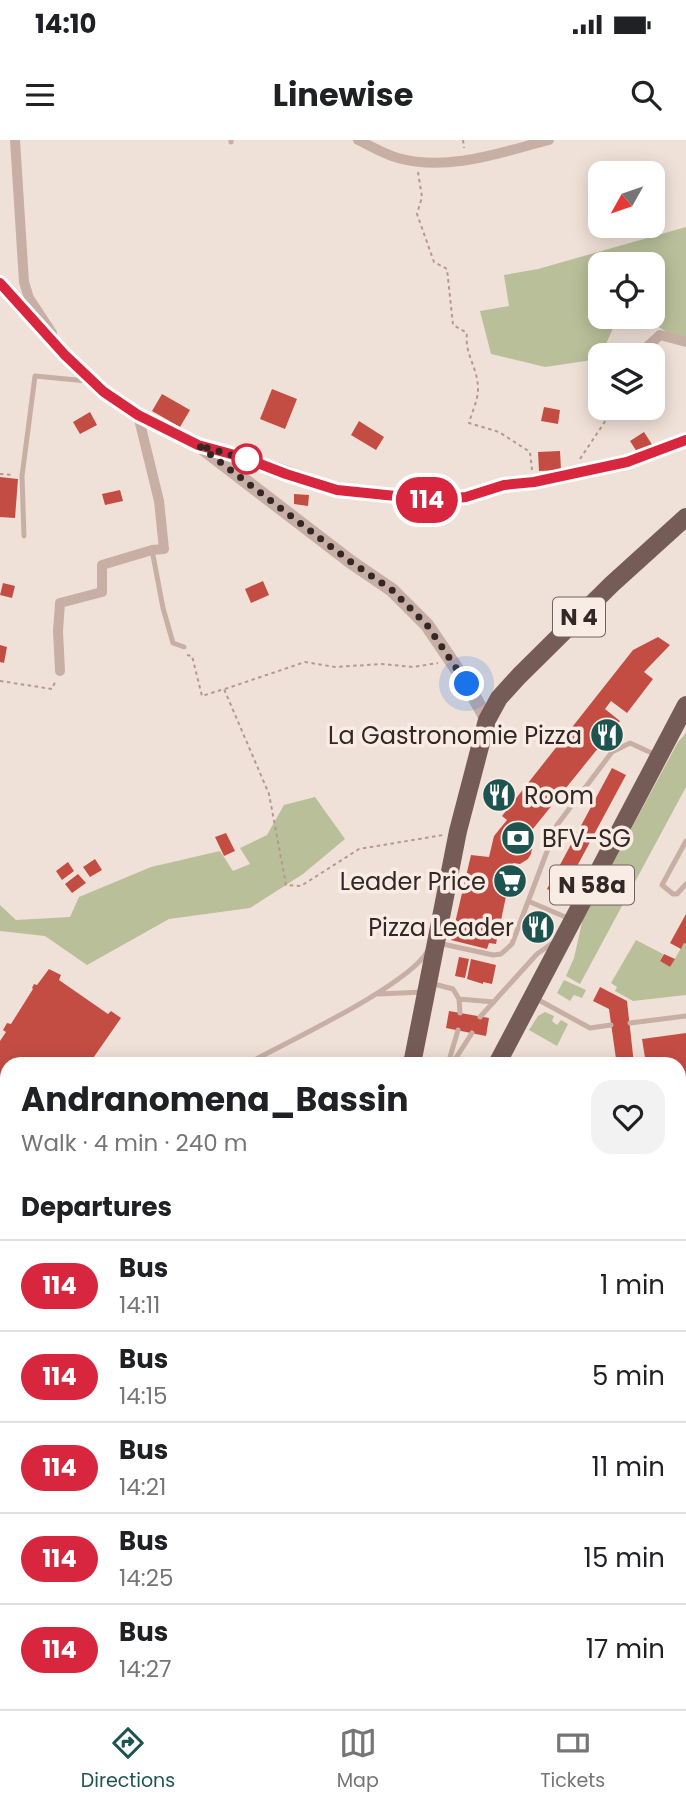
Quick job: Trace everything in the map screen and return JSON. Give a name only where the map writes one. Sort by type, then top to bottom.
[{"type":"main road","name":"N 4","points":[[413,1057],[458,831],[487,720],[499,698],[519,676],[612,584],[686,517]]},
{"type":"main road","name":"N 58a","points":[[501,1057],[686,705]]},
{"type":"street","points":[[15,140],[24,282],[29,298],[64,354]]},
{"type":"street","points":[[358,140],[397,157],[441,163],[550,140]]},
{"type":"street","points":[[0,283],[64,354],[104,392],[138,415],[198,445],[351,562],[392,590],[427,625],[487,720]]},
{"type":"street","points":[[651,343],[660,335],[686,342]]},
{"type":"street","points":[[60,671],[60,603],[102,592],[102,565],[164,549],[159,501],[138,415]]},
{"type":"street","points":[[198,445],[242,457],[337,490],[396,497],[446,499],[466,497],[504,485],[534,482],[627,462],[686,440]]},
{"type":"lane","points":[[24,536],[22,476],[35,376],[94,382]]},
{"type":"lane","points":[[152,550],[173,643],[184,647]]},
{"type":"lane","points":[[260,1057],[412,971],[437,937],[494,955],[501,954],[512,944],[557,825],[612,752],[630,743],[659,757]]},
{"type":"lane","points":[[686,841],[662,886],[677,894],[686,884]]},
{"type":"lane","points":[[480,1017],[537,954],[569,927],[528,901]]},
{"type":"lane","points":[[375,994],[426,987],[453,989],[459,999],[460,1013]]},
{"type":"lane","points":[[532,997],[590,1028],[611,1026]]},
{"type":"lane","points":[[459,999],[494,1002]]},
{"type":"lane","points":[[630,1023],[686,1016]]},
{"type":"lane","points":[[452,1057],[458,1030]]},
{"type":"lane","points":[[455,1057],[472,1033]]},
{"type":"path","points":[[417,161],[422,197],[417,214],[434,262],[447,269],[453,325],[467,333],[465,348],[474,364],[478,384],[469,423],[499,432],[530,452],[534,482]]},
{"type":"path","points":[[573,472],[606,420]]},
{"type":"path","points":[[0,474],[22,476]]},
{"type":"path","points":[[173,643],[182,653],[192,656],[202,696],[305,662],[335,667],[382,664],[413,667],[452,662]]},
{"type":"path","points":[[0,681],[52,689],[60,671]]},
{"type":"path","points":[[224,689],[269,794],[286,885],[301,886],[359,849],[442,835]]},
{"type":"green space","points":[[686,227],[686,338],[662,329],[665,329],[665,252],[598,252],[647,238],[665,238],[665,233]]},
{"type":"green space","points":[[588,255],[588,329],[613,329],[606,343],[588,343],[588,361],[545,367],[491,354],[480,311],[509,306],[504,275],[538,269]]},
{"type":"green space","points":[[686,733],[686,787],[580,984],[566,976],[574,958],[583,918],[678,742]]},
{"type":"green space","points":[[315,797],[345,839],[303,874],[250,908],[169,919],[87,965],[45,936],[0,931],[0,905],[16,920],[70,917],[79,897],[151,867],[220,851],[233,871],[250,864],[240,848],[267,835],[284,805]]},
{"type":"green space","points":[[636,940],[663,954],[660,961],[670,967],[684,943],[686,944],[686,995],[633,1001],[615,991],[617,987],[611,983]]},
{"type":"green space","points":[[564,980],[586,990],[582,998],[574,995],[570,1001],[557,993]]},
{"type":"green space","points":[[545,1012],[554,1016],[552,1021],[557,1025],[561,1020],[568,1024],[557,1046],[529,1030],[538,1016]]},
{"type":"building","points":[[272,389],[297,399],[285,429],[260,419]]},
{"type":"building","points":[[162,394],[190,410],[180,427],[152,411]]},
{"type":"building","points":[[544,407],[560,410],[558,424],[541,421]]},
{"type":"building","points":[[90,412],[97,425],[80,434],[73,422]]},
{"type":"building","points":[[359,421],[384,437],[376,450],[351,435]]},
{"type":"building","points":[[644,432],[653,446],[639,455],[630,441]]},
{"type":"building","points":[[560,451],[561,470],[539,471],[538,452]]},
{"type":"building","points":[[0,477],[18,479],[15,518],[0,517]]},
{"type":"building","points":[[120,490],[123,501],[105,505],[102,494]]},
{"type":"building","points":[[294,494],[309,495],[308,506],[294,504]]},
{"type":"building","points":[[263,581],[269,595],[251,603],[245,589]]},
{"type":"building","points":[[3,583],[15,586],[12,598],[0,595]]},
{"type":"building","points":[[658,637],[670,645],[644,672],[653,679],[627,713],[611,701],[605,709],[620,721],[528,835],[533,843],[528,859],[520,864],[513,863],[496,944],[489,943],[487,949],[451,940],[471,855],[489,857],[494,836],[507,820],[502,816],[633,650]]},
{"type":"building","points":[[0,645],[7,647],[4,663],[0,662]]},
{"type":"building","points":[[612,768],[626,775],[561,896],[547,889]]},
{"type":"building","points":[[226,833],[235,851],[224,856],[215,837]]},
{"type":"building","points":[[95,859],[102,870],[90,877],[83,867]]},
{"type":"building","points":[[68,862],[74,871],[62,880],[56,871]]},
{"type":"building","points":[[78,874],[86,883],[72,893],[65,884]]},
{"type":"building","points":[[686,914],[686,944],[684,943],[681,949],[670,943]]},
{"type":"building","points":[[664,954],[675,959],[670,967],[660,961]]},
{"type":"building","points":[[459,957],[469,959],[465,978],[455,976]]},
{"type":"building","points":[[471,959],[496,965],[492,984],[467,979]]},
{"type":"building","points":[[49,969],[61,975],[59,980],[108,1014],[111,1011],[121,1018],[94,1057],[0,1057],[0,1041],[6,1032],[3,1030],[7,1023],[11,1024],[34,984],[37,985]]},
{"type":"building","points":[[600,987],[627,1001],[633,1057],[616,1057],[609,1009],[593,1001]]},
{"type":"building","points":[[449,1011],[489,1018],[486,1036],[446,1028]]},
{"type":"building","points":[[686,1033],[686,1057],[645,1057],[642,1039]]},
{"type":"bus line","name":"114","points":[[0,283],[64,354],[104,392],[138,415],[198,445],[242,457],[337,490],[435,500],[466,497],[504,485],[534,482],[627,462],[686,440]]},
{"type":"place","name":"La Gastronomie Pizza","points":[[607,735]]},
{"type":"place","name":"Room","points":[[499,795]]},
{"type":"place","name":"BFV-SG","points":[[518,838]]},
{"type":"place","name":"Leader Price","points":[[510,881]]},
{"type":"place","name":"Pizza Leader","points":[[538,927]]},
{"type":"route","points":[[247,459],[251,461],[198,445],[351,562],[392,590],[427,625],[467,684]]}]
